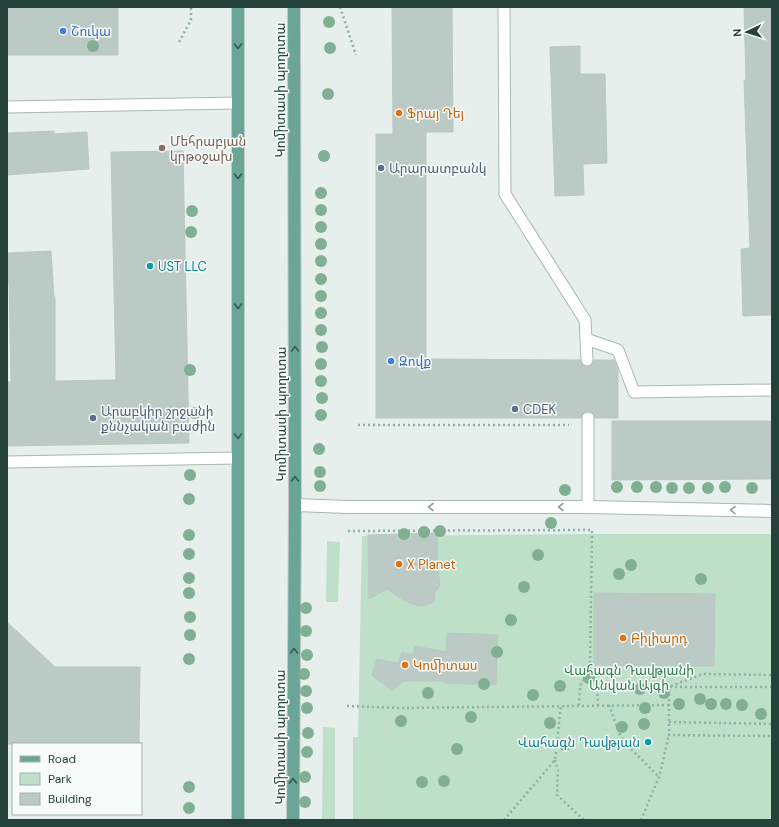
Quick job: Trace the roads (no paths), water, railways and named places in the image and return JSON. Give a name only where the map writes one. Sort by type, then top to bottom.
[{"type":"main road","points":[[238,7],[238,820]]},
{"type":"main road","name":"Կոմիտասի պողոտա","points":[[293,820],[295,505],[294,7]]},
{"type":"street","points":[[295,505],[348,507],[588,508],[772,511]]},
{"type":"lane","points":[[504,7],[505,194],[585,320],[587,360]]},
{"type":"lane","points":[[7,107],[238,103]]},
{"type":"lane","points":[[586,339],[618,350],[634,392],[772,390]]},
{"type":"lane","points":[[588,421],[588,508]]},
{"type":"lane","points":[[7,462],[238,458]]},
{"type":"place","name":"Շուկա","points":[[63,31]]},
{"type":"place","name":"Ֆրայ Դեյ","points":[[399,113]]},
{"type":"place","name":"Մեհրաբյան կրթօջախ","points":[[162,148]]},
{"type":"place","name":"Արարատբանկ","points":[[381,168]]},
{"type":"place","name":"UST LLC","points":[[150,266]]},
{"type":"place","name":"Զովք","points":[[391,361]]},
{"type":"place","name":"CDEK","points":[[515,409]]},
{"type":"place","name":"Արաբկիր շրջանի քննչական բաժին","points":[[93,418]]},
{"type":"place","name":"X Planet","points":[[399,564]]},
{"type":"place","name":"Բիլիարդ","points":[[623,638]]},
{"type":"place","name":"Կոմիտաս","points":[[405,665]]},
{"type":"place","name":"Վահագն Դավթյան","points":[[648,742]]},
{"type":"park label","name":"Վահագն Դավթյանի Անվան Այգի","points":[[629,678]]}]
